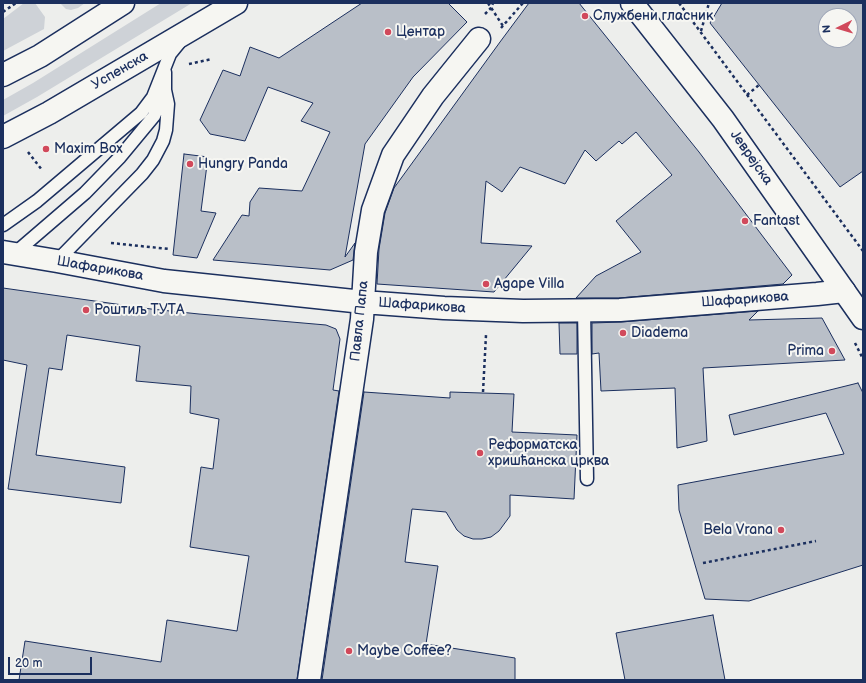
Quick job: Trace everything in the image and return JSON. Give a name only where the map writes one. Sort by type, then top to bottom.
[{"type":"street","points":[[3,75],[40,56],[123,3]]},
{"type":"street","name":"Успенска","points":[[3,137],[49,113],[236,3]]},
{"type":"street","name":"Јеврејска","points":[[632,3],[723,118],[863,318]]},
{"type":"street","name":"Павла Папа","points":[[309,680],[363,302],[366,252],[373,210],[393,155],[433,96],[488,35]]},
{"type":"street","name":"Шафарикова","points":[[8,253],[164,280],[363,302],[444,308],[523,311],[620,310],[844,291]]},
{"type":"lane","points":[[3,226],[43,196],[141,112],[153,97],[158,82],[165,70],[170,54],[187,32]]},
{"type":"lane","points":[[56,261],[142,174],[153,160],[163,141],[166,130],[168,104],[165,90],[165,70]]},
{"type":"lane","points":[[8,253],[84,193],[120,157],[154,116],[165,90]]},
{"type":"lane","points":[[584,310],[587,479]]},
{"type":"path","points":[[3,12],[16,3]]},
{"type":"path","points":[[488,3],[503,26]]},
{"type":"path","points":[[491,8],[493,3]]},
{"type":"path","points":[[488,35],[503,26],[523,3]]},
{"type":"path","points":[[679,3],[863,251]]},
{"type":"path","points":[[700,32],[708,3]]},
{"type":"path","points":[[185,65],[212,59]]},
{"type":"path","points":[[748,95],[759,85]]},
{"type":"path","points":[[27,150],[44,173]]},
{"type":"path","points":[[106,242],[169,249]]},
{"type":"path","points":[[483,392],[486,333]]},
{"type":"path","points":[[703,563],[816,541]]},
{"type":"shaded area","points":[[24,3],[35,3],[45,17],[44,29],[3,51],[3,19]]},
{"type":"shaded area","points":[[60,3],[85,3],[78,8],[71,10],[66,9]]},
{"type":"shaded area","points":[[161,3],[192,3],[3,116],[3,100],[33,83]]},
{"type":"building","points":[[362,3],[448,3],[467,22],[413,77],[365,144],[345,257],[355,243],[353,260],[330,270],[213,260],[242,215],[249,216],[250,202],[259,188],[302,191],[330,132],[301,121],[313,103],[268,87],[245,141],[210,134],[200,120],[223,70],[240,76],[250,47],[279,58]]},
{"type":"building","points":[[529,3],[579,3],[699,152],[792,275],[783,284],[619,298],[576,298],[596,276],[641,252],[616,221],[672,175],[636,132],[622,144],[619,141],[596,161],[585,150],[565,184],[520,167],[502,192],[486,181],[481,243],[532,246],[494,292],[377,284],[379,249],[385,213],[394,188]]},
{"type":"building","points":[[722,3],[863,3],[863,171],[840,187],[710,23]]},
{"type":"building","points":[[184,154],[208,157],[201,211],[216,213],[197,258],[173,255]]},
{"type":"building","points":[[3,288],[151,309],[326,325],[336,329],[340,339],[333,390],[339,391],[297,680],[19,680],[25,641],[161,662],[167,620],[237,631],[249,556],[190,547],[201,467],[213,469],[219,419],[190,413],[191,386],[136,381],[140,346],[67,335],[62,370],[49,368],[36,455],[125,467],[121,503],[8,489],[27,365],[3,360]]},
{"type":"building","points":[[758,311],[749,320],[822,318],[845,360],[703,368],[707,441],[677,448],[675,388],[601,391],[599,353],[592,354],[592,323]]},
{"type":"building","points":[[559,323],[577,323],[577,354],[560,354]]},
{"type":"building","points":[[858,383],[863,393],[863,565],[749,601],[705,599],[679,510],[678,485],[844,454],[826,413],[734,435],[729,415]]},
{"type":"building","points":[[364,392],[450,398],[450,392],[514,394],[512,432],[577,435],[574,499],[510,495],[510,516],[499,531],[491,537],[473,539],[464,536],[457,530],[446,512],[412,509],[405,562],[438,566],[426,644],[515,658],[515,680],[322,680]]},
{"type":"building","points":[[713,615],[725,680],[625,680],[616,633]]},
{"type":"place","name":"Службени гласник","points":[[585,16]]},
{"type":"place","name":"Центар","points":[[388,32]]},
{"type":"place","name":"Maxim Box","points":[[46,149]]},
{"type":"place","name":"Hungry Panda","points":[[190,164]]},
{"type":"place","name":"Fantast","points":[[745,221]]},
{"type":"place","name":"Agape Villa","points":[[486,284]]},
{"type":"place","name":"Роштиљ ТУТА","points":[[86,310]]},
{"type":"place","name":"Diadema","points":[[623,333]]},
{"type":"place","name":"Prima","points":[[832,351]]},
{"type":"place","name":"Реформатска хришћанска црква","points":[[480,453]]},
{"type":"place","name":"Bela Vrana","points":[[781,530]]},
{"type":"place","name":"Maybe Coffee?","points":[[349,651]]}]
